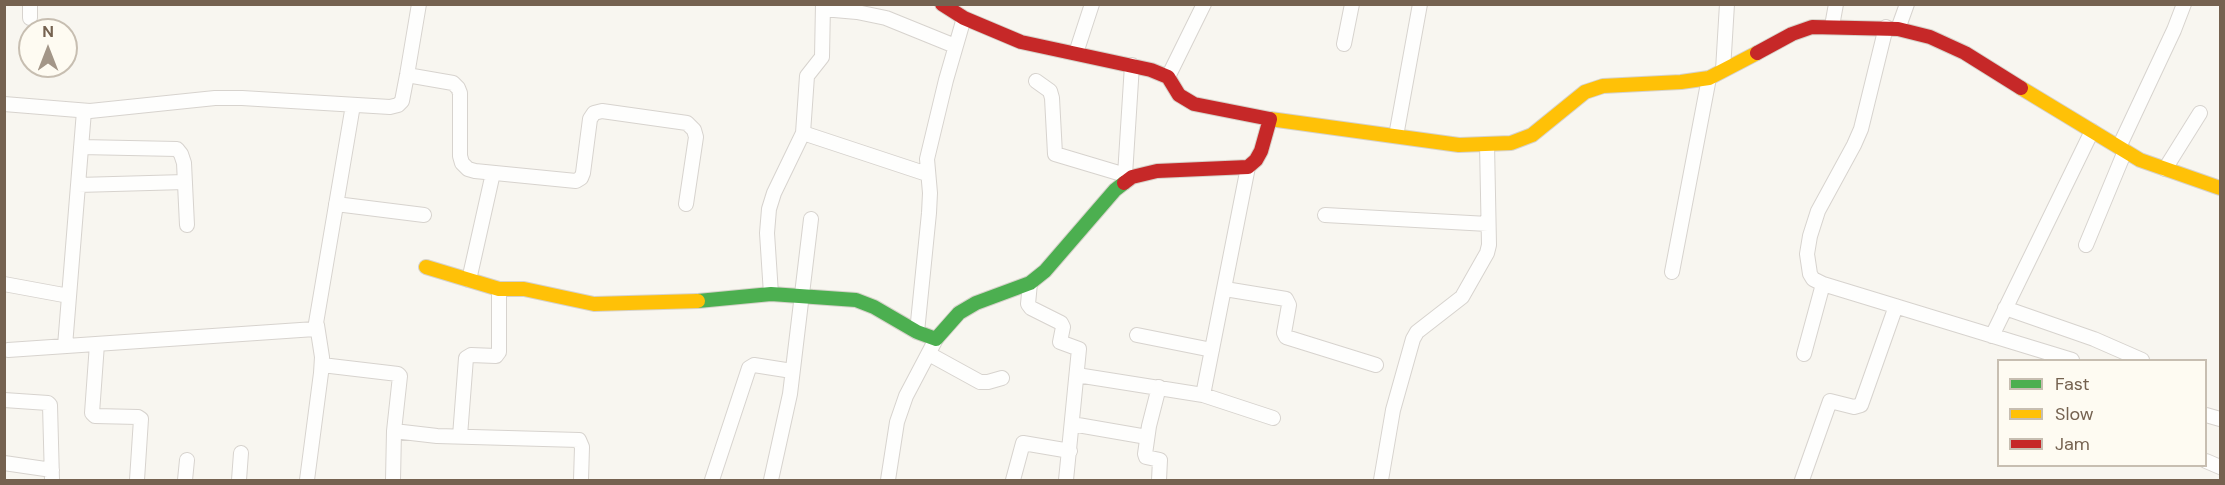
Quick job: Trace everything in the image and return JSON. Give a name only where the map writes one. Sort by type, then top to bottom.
[{"type":"street","points":[[4,104],[84,111],[224,98],[390,107],[402,101],[419,4]]},
{"type":"street","points":[[942,4],[964,18],[1021,42],[1151,70],[1168,78],[1179,95],[1194,104],[1270,119],[1460,145],[1510,142],[1532,135],[1585,92],[1603,86],[1709,78],[1792,34],[1812,27],[1892,28],[1930,37],[1965,53],[2140,160],[2220,189]]},
{"type":"street","points":[[1076,53],[1092,4]]},
{"type":"street","points":[[1168,78],[1204,4]]},
{"type":"street","points":[[1344,44],[1352,4]]},
{"type":"street","points":[[1396,136],[1420,4]]},
{"type":"street","points":[[1723,70],[1727,4]]},
{"type":"street","points":[[1832,26],[1836,4]]},
{"type":"street","points":[[1907,4],[1892,28],[1861,129],[1818,211],[1807,254],[1810,273],[1813,279],[1822,284],[2069,359]]},
{"type":"street","points":[[2086,245],[2122,149],[2184,4]]},
{"type":"street","points":[[771,294],[767,233],[769,209],[774,193],[803,133],[807,76],[822,57],[823,7],[886,18],[955,46]]},
{"type":"street","points":[[917,332],[929,213],[927,159],[964,18]]},
{"type":"street","points":[[888,480],[897,423],[906,396],[936,339],[959,313],[976,303],[1030,284],[1045,271],[1128,176],[1132,65]]},
{"type":"street","points":[[407,75],[453,83],[458,88],[460,93],[460,156],[462,163],[468,169],[475,171],[576,181],[583,173],[590,119],[594,113],[602,111],[687,123],[694,130],[696,137],[686,204]]},
{"type":"street","points":[[1672,272],[1709,78]]},
{"type":"street","points":[[1036,81],[1050,92],[1052,98],[1055,154],[1128,176],[1157,171],[1248,167]]},
{"type":"street","points":[[307,480],[322,365],[316,325],[353,105]]},
{"type":"street","points":[[65,346],[84,111]]},
{"type":"street","points":[[2165,169],[2200,113]]},
{"type":"street","points":[[1203,395],[1248,167],[1262,151],[1270,119]]},
{"type":"street","points":[[1992,336],[2092,131]]},
{"type":"street","points":[[803,133],[927,174]]},
{"type":"street","points":[[1381,480],[1393,410],[1413,339],[1417,332],[1462,297],[1487,253],[1489,245],[1487,144]]},
{"type":"street","points":[[81,147],[177,149],[184,163],[187,225]]},
{"type":"street","points":[[469,280],[493,173]]},
{"type":"street","points":[[78,185],[185,182]]},
{"type":"street","points":[[336,204],[424,215]]},
{"type":"street","points":[[1325,215],[1488,224]]},
{"type":"street","points":[[771,480],[790,394],[811,219]]},
{"type":"street","points":[[426,267],[499,289],[524,289],[594,304],[672,303],[771,294],[856,300],[874,307],[917,332],[936,339]]},
{"type":"street","points":[[4,284],[69,296]]},
{"type":"street","points":[[1030,284],[1028,304],[1030,308],[1061,323],[1063,327],[1060,342],[1079,349],[1066,480]]},
{"type":"street","points":[[1804,354],[1822,284]]},
{"type":"street","points":[[460,436],[466,358],[471,355],[496,356],[499,352],[499,289]]},
{"type":"street","points":[[1225,289],[1286,299],[1289,305],[1284,333],[1286,337],[1376,366]]},
{"type":"street","points":[[1803,480],[1830,401],[1854,407],[1861,405],[1896,306]]},
{"type":"street","points":[[2005,308],[2094,339],[2140,359]]},
{"type":"street","points":[[8,350],[312,330],[316,325]]},
{"type":"street","points":[[1137,335],[1212,350]]},
{"type":"street","points":[[97,344],[92,413],[95,416],[138,417],[141,419],[137,480]]},
{"type":"street","points":[[929,354],[980,382],[1002,378]]},
{"type":"street","points":[[322,365],[398,374],[401,381],[394,431],[393,480]]},
{"type":"street","points":[[712,480],[749,368],[754,365],[792,371]]},
{"type":"street","points":[[1077,375],[1203,395],[1273,418]]},
{"type":"street","points":[[1160,387],[1147,437],[1145,456],[1160,460],[1160,480]]},
{"type":"street","points":[[4,400],[50,405],[52,475],[4,464]]},
{"type":"street","points":[[1072,424],[1147,437]]},
{"type":"street","points":[[394,431],[579,440],[582,447],[581,480]]},
{"type":"street","points":[[1013,480],[1023,443],[1070,451]]},
{"type":"street","points":[[239,480],[242,453]]},
{"type":"street","points":[[186,480],[187,460]]},
{"type":"traffic: fast","points":[[698,301],[771,294],[856,300],[874,307],[917,332],[936,339],[959,313],[976,303],[1030,283],[1045,271],[1115,190],[1124,183]]},
{"type":"traffic: slow","points":[[1270,119],[1459,145],[1511,143],[1532,135],[1585,92],[1603,86],[1681,82],[1709,78],[1757,53]]},
{"type":"traffic: slow","points":[[2021,88],[2140,160],[2220,188]]},
{"type":"traffic: slow","points":[[426,267],[499,289],[524,289],[594,304],[698,301]]},
{"type":"traffic: jam","points":[[942,4],[964,18],[1021,42],[1151,70],[1168,77],[1179,95],[1194,104],[1270,119]]},
{"type":"traffic: jam","points":[[1757,53],[1792,34],[1812,27],[1898,29],[1930,37],[1965,53],[2021,88]]},
{"type":"traffic: jam","points":[[1124,183],[1132,177],[1157,171],[1248,167],[1261,151],[1270,119]]}]
